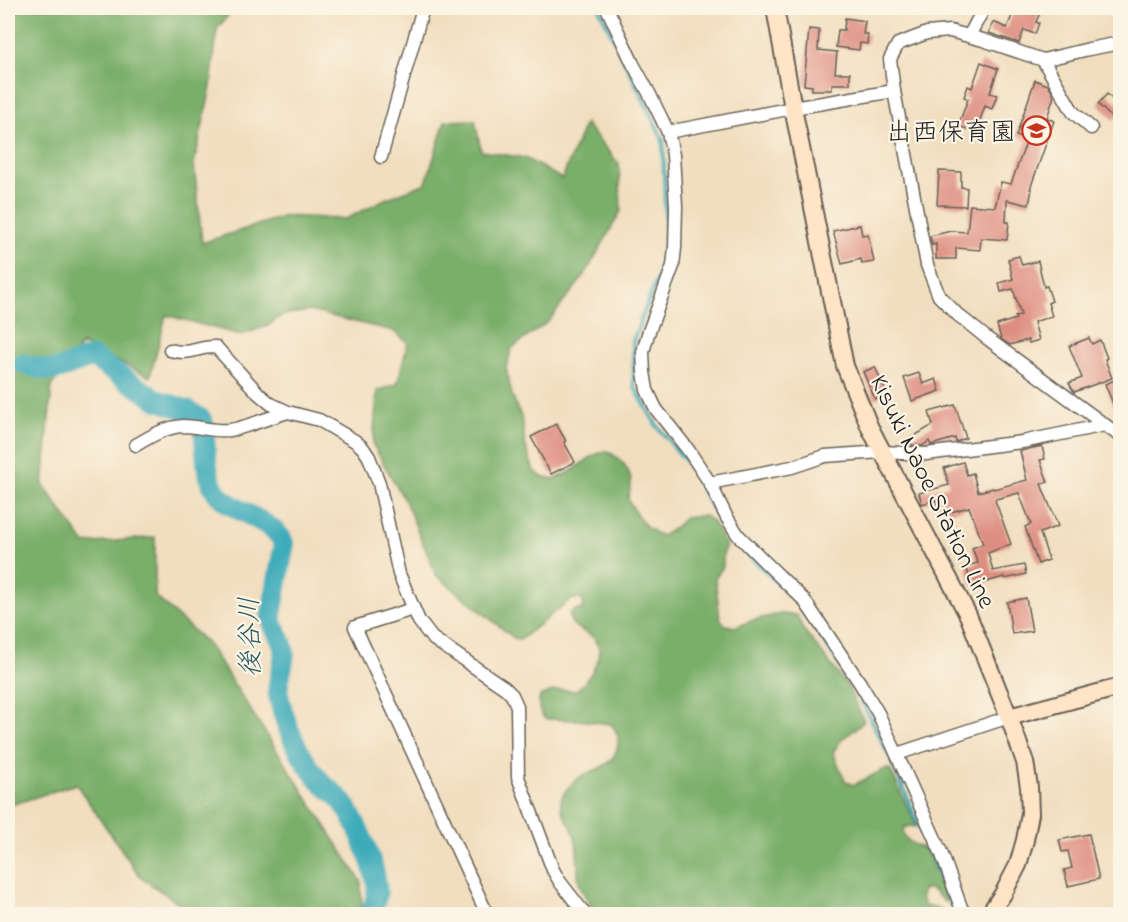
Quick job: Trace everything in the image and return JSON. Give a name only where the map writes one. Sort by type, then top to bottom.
[{"type":"main road","name":"Kisuki Naoe Station Line","points":[[775,8],[845,366],[882,453],[968,615],[1025,762],[1030,814],[1018,865],[989,915]]},
{"type":"main road","points":[[1009,717],[1120,687]]},
{"type":"street","points":[[381,157],[423,8]]},
{"type":"street","points":[[607,8],[668,132],[673,155],[676,206],[675,248],[673,266],[643,352],[647,390],[656,409],[689,451],[710,483],[738,535],[804,600],[878,713],[942,852],[962,910],[968,915]]},
{"type":"street","points":[[969,36],[984,8]]},
{"type":"street","points":[[1120,44],[1043,60],[950,31],[927,33],[898,45],[890,59],[927,265],[939,296],[988,339],[1120,436]]},
{"type":"street","points":[[1043,60],[1073,112],[1091,128]]},
{"type":"street","points":[[668,132],[894,91]]},
{"type":"street","points":[[170,350],[181,353],[216,346],[259,394],[271,404],[288,412],[319,420],[363,448],[379,483],[399,574],[419,621],[432,638],[506,688],[512,695],[517,706],[518,777],[553,870],[585,915]]},
{"type":"street","points":[[136,445],[162,430],[173,427],[232,430],[288,412]]},
{"type":"street","points":[[710,483],[792,467],[825,456],[882,453],[926,454],[1022,442],[1105,425]]},
{"type":"street","points":[[413,609],[355,627],[487,915]]},
{"type":"street","points":[[897,754],[1009,717]]},
{"type":"green space","points":[[8,8],[234,8],[217,29],[211,87],[194,164],[202,243],[285,216],[346,219],[383,200],[426,183],[445,121],[475,120],[481,151],[525,158],[562,179],[585,123],[619,164],[621,211],[584,276],[548,322],[512,348],[506,368],[512,395],[522,419],[525,444],[534,471],[544,478],[555,479],[594,455],[607,451],[619,459],[628,470],[631,482],[628,499],[638,516],[650,529],[662,536],[686,517],[705,516],[712,521],[726,545],[723,567],[715,578],[720,618],[725,625],[736,627],[753,620],[780,614],[797,615],[803,629],[847,685],[864,721],[842,739],[833,752],[845,781],[854,785],[885,769],[890,769],[916,825],[905,827],[903,831],[905,836],[910,842],[928,853],[947,901],[945,902],[927,888],[922,891],[921,897],[924,906],[939,909],[945,914],[597,914],[580,886],[575,837],[562,810],[561,802],[565,792],[577,779],[608,763],[617,747],[617,735],[611,724],[545,719],[539,705],[540,696],[544,694],[557,690],[575,691],[595,667],[599,652],[598,644],[591,635],[574,625],[570,618],[570,613],[582,609],[583,601],[578,598],[570,600],[521,639],[514,638],[436,575],[406,503],[373,445],[377,391],[397,384],[408,343],[393,331],[310,311],[282,315],[268,326],[240,335],[166,315],[150,377],[82,344],[52,385],[43,485],[85,544],[155,537],[155,596],[208,644],[361,881],[362,914],[195,914],[141,878],[76,784],[8,806]]},
{"type":"building","points":[[1015,8],[1032,8],[1041,11],[1036,22],[1039,23],[1035,34],[1024,30],[1019,43],[989,33],[993,22],[1007,28]]},
{"type":"building","points":[[845,18],[865,21],[863,34],[868,34],[867,44],[860,43],[859,50],[836,47],[838,30],[844,30]]},
{"type":"building","points":[[809,29],[819,30],[818,50],[837,52],[835,73],[850,73],[850,84],[832,84],[832,90],[812,90],[812,86],[804,85]]},
{"type":"building","points":[[981,62],[998,69],[990,93],[997,95],[992,109],[985,106],[976,132],[958,126],[968,99],[964,97],[968,86],[972,88]]},
{"type":"building","points":[[1035,80],[1048,85],[1054,96],[1047,118],[1054,121],[1030,189],[1032,189],[1029,205],[1007,200],[1006,222],[1009,222],[1007,240],[981,238],[980,250],[956,248],[956,259],[936,259],[936,244],[932,245],[930,236],[951,231],[967,232],[970,205],[995,207],[1001,182],[1011,184],[1027,140],[1016,136]]},
{"type":"building","points":[[1107,94],[1120,106],[1120,114],[1114,120],[1098,104]]},
{"type":"building","points":[[939,171],[961,172],[961,187],[967,188],[966,206],[937,205]]},
{"type":"building","points":[[860,225],[862,235],[868,234],[874,262],[862,264],[861,259],[842,264],[833,231]]},
{"type":"building","points":[[1019,256],[1022,265],[1038,261],[1044,287],[1047,286],[1052,301],[1048,303],[1052,316],[1034,322],[1039,340],[1029,343],[1028,340],[1010,345],[1001,339],[997,325],[1021,315],[1013,289],[1001,292],[999,283],[1013,279],[1008,259]]},
{"type":"building","points":[[1089,338],[1092,344],[1100,340],[1112,378],[1074,392],[1069,383],[1082,378],[1069,346]]},
{"type":"building","points":[[875,367],[887,394],[875,399],[863,372]]},
{"type":"building","points":[[919,373],[923,384],[936,379],[940,391],[912,401],[904,378]]},
{"type":"building","points":[[1120,378],[1120,421],[1105,384]]},
{"type":"building","points":[[955,405],[966,438],[956,442],[955,438],[931,445],[929,441],[922,446],[912,445],[909,439],[933,425],[929,412]]},
{"type":"building","points":[[556,424],[575,462],[551,474],[531,437]]},
{"type":"building","points":[[1042,446],[1045,459],[1040,460],[1048,482],[1041,484],[1058,526],[1040,533],[1049,560],[1038,564],[1025,527],[1031,524],[1019,493],[996,499],[1011,544],[988,553],[993,571],[1024,565],[1026,574],[1005,579],[1004,577],[972,586],[966,566],[978,563],[972,548],[983,544],[969,507],[940,515],[936,500],[922,504],[919,493],[949,485],[944,468],[963,462],[967,475],[973,473],[978,492],[1027,480],[1020,451]]},
{"type":"building","points":[[1026,598],[1032,631],[1012,634],[1007,602]]},
{"type":"building","points":[[1089,834],[1099,879],[1068,886],[1064,870],[1072,868],[1068,851],[1062,852],[1059,840]]},
{"type":"waterway","points":[[599,8],[663,140],[666,239],[658,276],[633,341],[634,386],[657,426],[688,464],[723,528],[782,587]]},
{"type":"waterway","points":[[8,356],[24,364]]},
{"type":"waterway","name":"後谷川","points":[[24,364],[54,370],[92,357],[157,400],[187,410],[201,419],[204,425],[207,467],[215,490],[230,504],[273,529],[280,537],[284,545],[271,617],[284,651],[278,687],[280,701],[288,727],[303,758],[318,779],[342,801],[360,834],[376,884],[377,896],[370,914]]},
{"type":"waterway","points":[[794,598],[853,684],[893,763],[955,914]]},
{"type":"place","name":"出西保育園","points":[[1037,131]]}]
